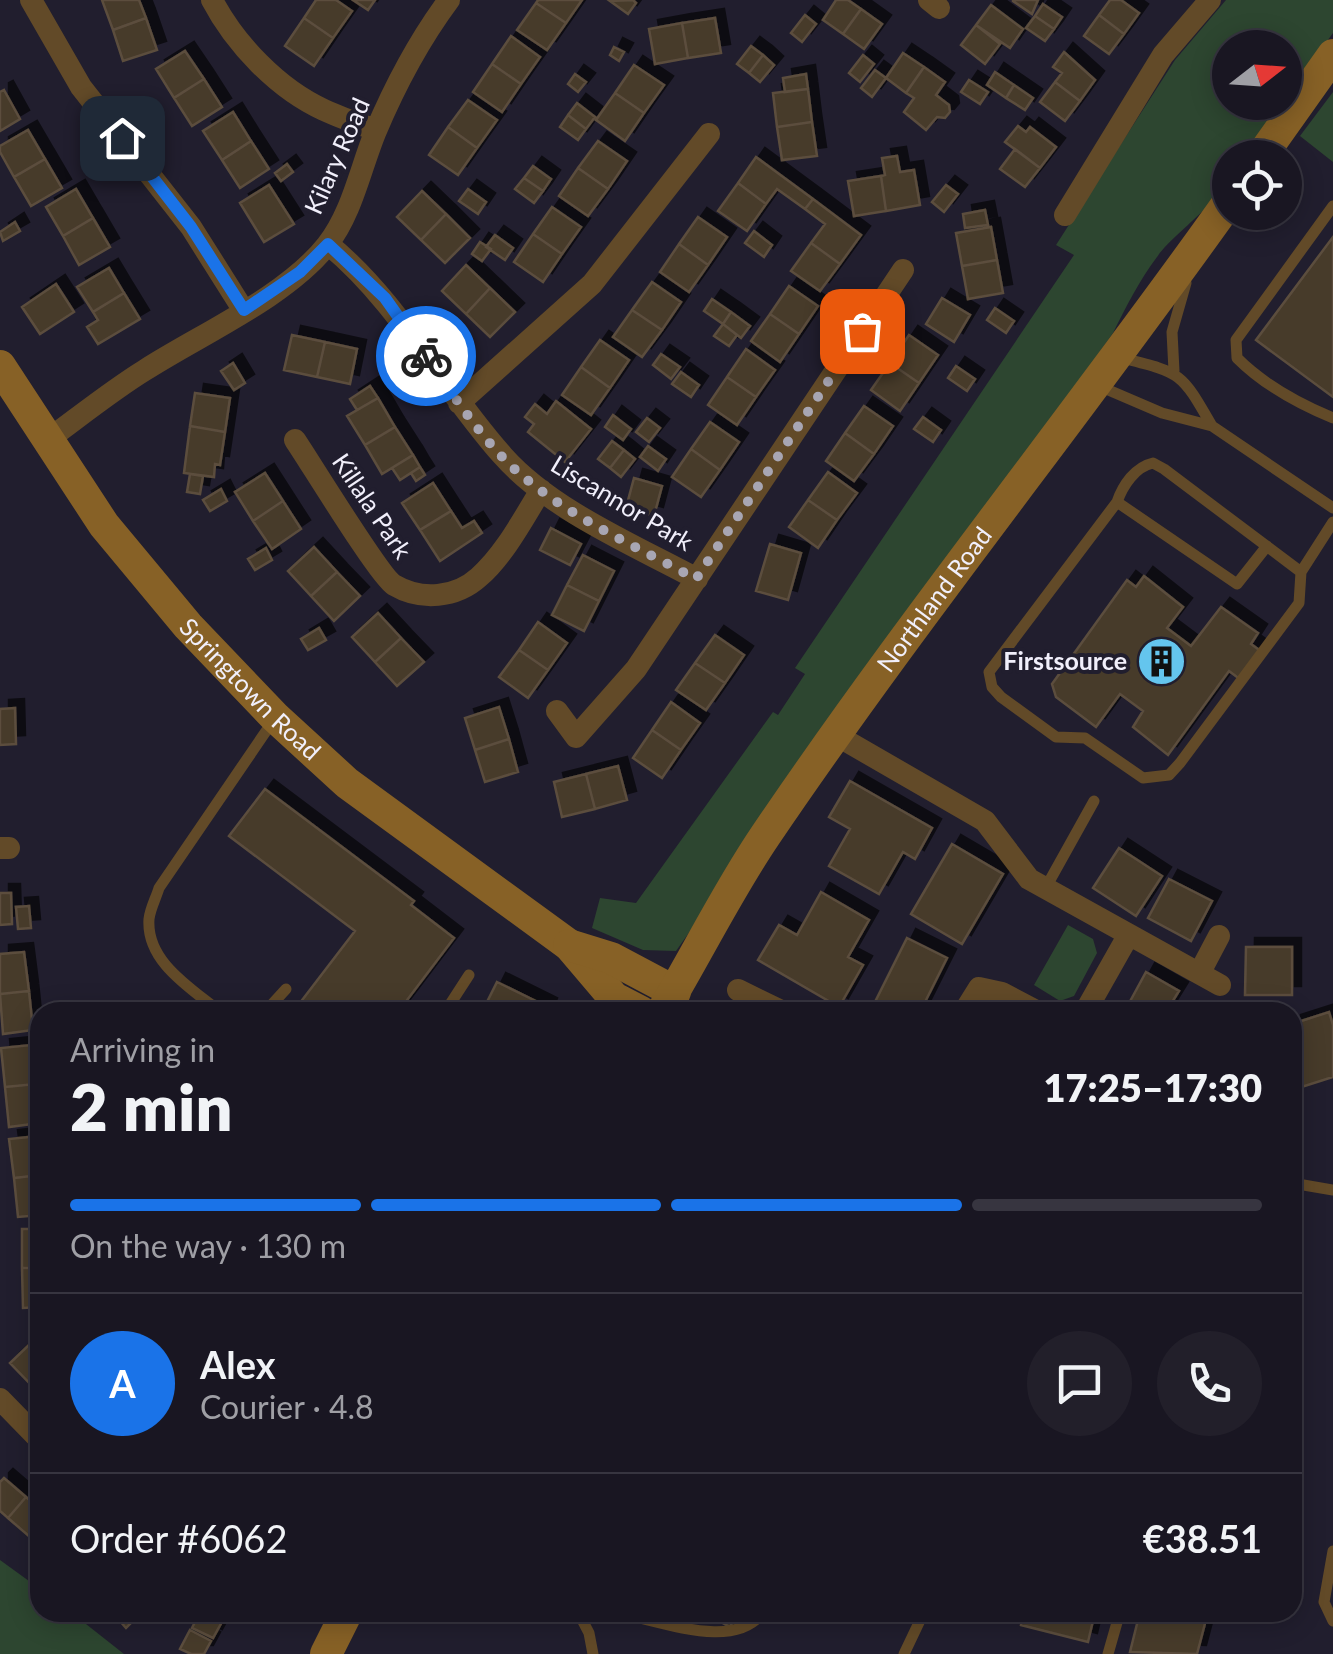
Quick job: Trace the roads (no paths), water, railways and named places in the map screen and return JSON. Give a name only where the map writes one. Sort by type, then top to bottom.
[{"type":"main road","points":[[1273,140],[1333,55]]},
{"type":"main road","name":"Northland Road","points":[[668,1002],[762,840],[1212,226]]},
{"type":"main road","name":"Springtown Road","points":[[0,366],[46,441],[125,550],[188,626],[275,717],[347,783],[569,945],[622,1002]]},
{"type":"main road","name":"Springtown Road","points":[[569,945],[611,958],[668,1002]]},
{"type":"main road","points":[[326,1654],[342,1622]]},
{"type":"street","points":[[31,0],[81,87],[191,227],[244,310]]},
{"type":"street","points":[[212,0],[222,20],[270,74],[321,109],[376,130]]},
{"type":"street","name":"Kilary Road","points":[[46,441],[143,371],[300,272],[328,244],[350,201],[376,130],[449,0]]},
{"type":"street","points":[[1065,215],[1163,55],[1210,0]]},
{"type":"street","points":[[458,403],[592,284],[709,134]]},
{"type":"street","name":"Liscannor Park","points":[[328,244],[385,298],[458,403],[506,460],[566,508],[696,579]]},
{"type":"street","name":"Liscannor Park","points":[[556,711],[576,737],[636,669],[903,270]]},
{"type":"street","name":"Killala Park","points":[[295,440],[391,584],[429,596],[460,590],[480,576],[541,490]]},
{"type":"street","points":[[836,735],[985,821],[1029,879],[1220,985]]},
{"type":"street","points":[[1091,1002],[1128,936]]},
{"type":"street","points":[[1200,972],[1219,936]]},
{"type":"street","points":[[970,1002],[979,988],[1019,1002]]},
{"type":"street","points":[[738,990],[763,1002]]},
{"type":"street","points":[[0,1399],[30,1430]]},
{"type":"lane","points":[[1333,206],[1236,340],[1236,358],[1248,370],[1333,418]]},
{"type":"lane","points":[[1174,371],[1172,332],[1195,250]]},
{"type":"lane","points":[[1119,357],[1174,371],[1193,393],[1212,426]]},
{"type":"lane","points":[[1098,385],[1162,413],[1212,426],[1333,508]]},
{"type":"lane","points":[[1301,572],[1153,463],[1136,472],[1121,490],[1117,502],[989,672],[992,688],[1056,736],[1086,738],[1143,778],[1169,775],[1299,603],[1301,572],[1333,522]]},
{"type":"lane","points":[[1117,502],[1237,584],[1267,546]]},
{"type":"lane","points":[[208,1002],[163,964],[152,940],[149,918],[159,888],[275,717]]},
{"type":"lane","points":[[1045,889],[1094,801]]},
{"type":"lane","points":[[452,1002],[469,976]]},
{"type":"lane","points":[[274,1002],[286,988]]},
{"type":"lane","points":[[1302,1185],[1333,1190]]},
{"type":"lane","points":[[1333,1551],[1324,1602],[1333,1620]]},
{"type":"lane","points":[[583,1622],[593,1654]]},
{"type":"lane","points":[[650,1622],[686,1636],[715,1639],[731,1639],[758,1622]]},
{"type":"lane","points":[[904,1654],[919,1622]]},
{"type":"lane","points":[[1108,1654],[1117,1622]]},
{"type":"place","name":"Firstsource","points":[[1162,661]]}]
